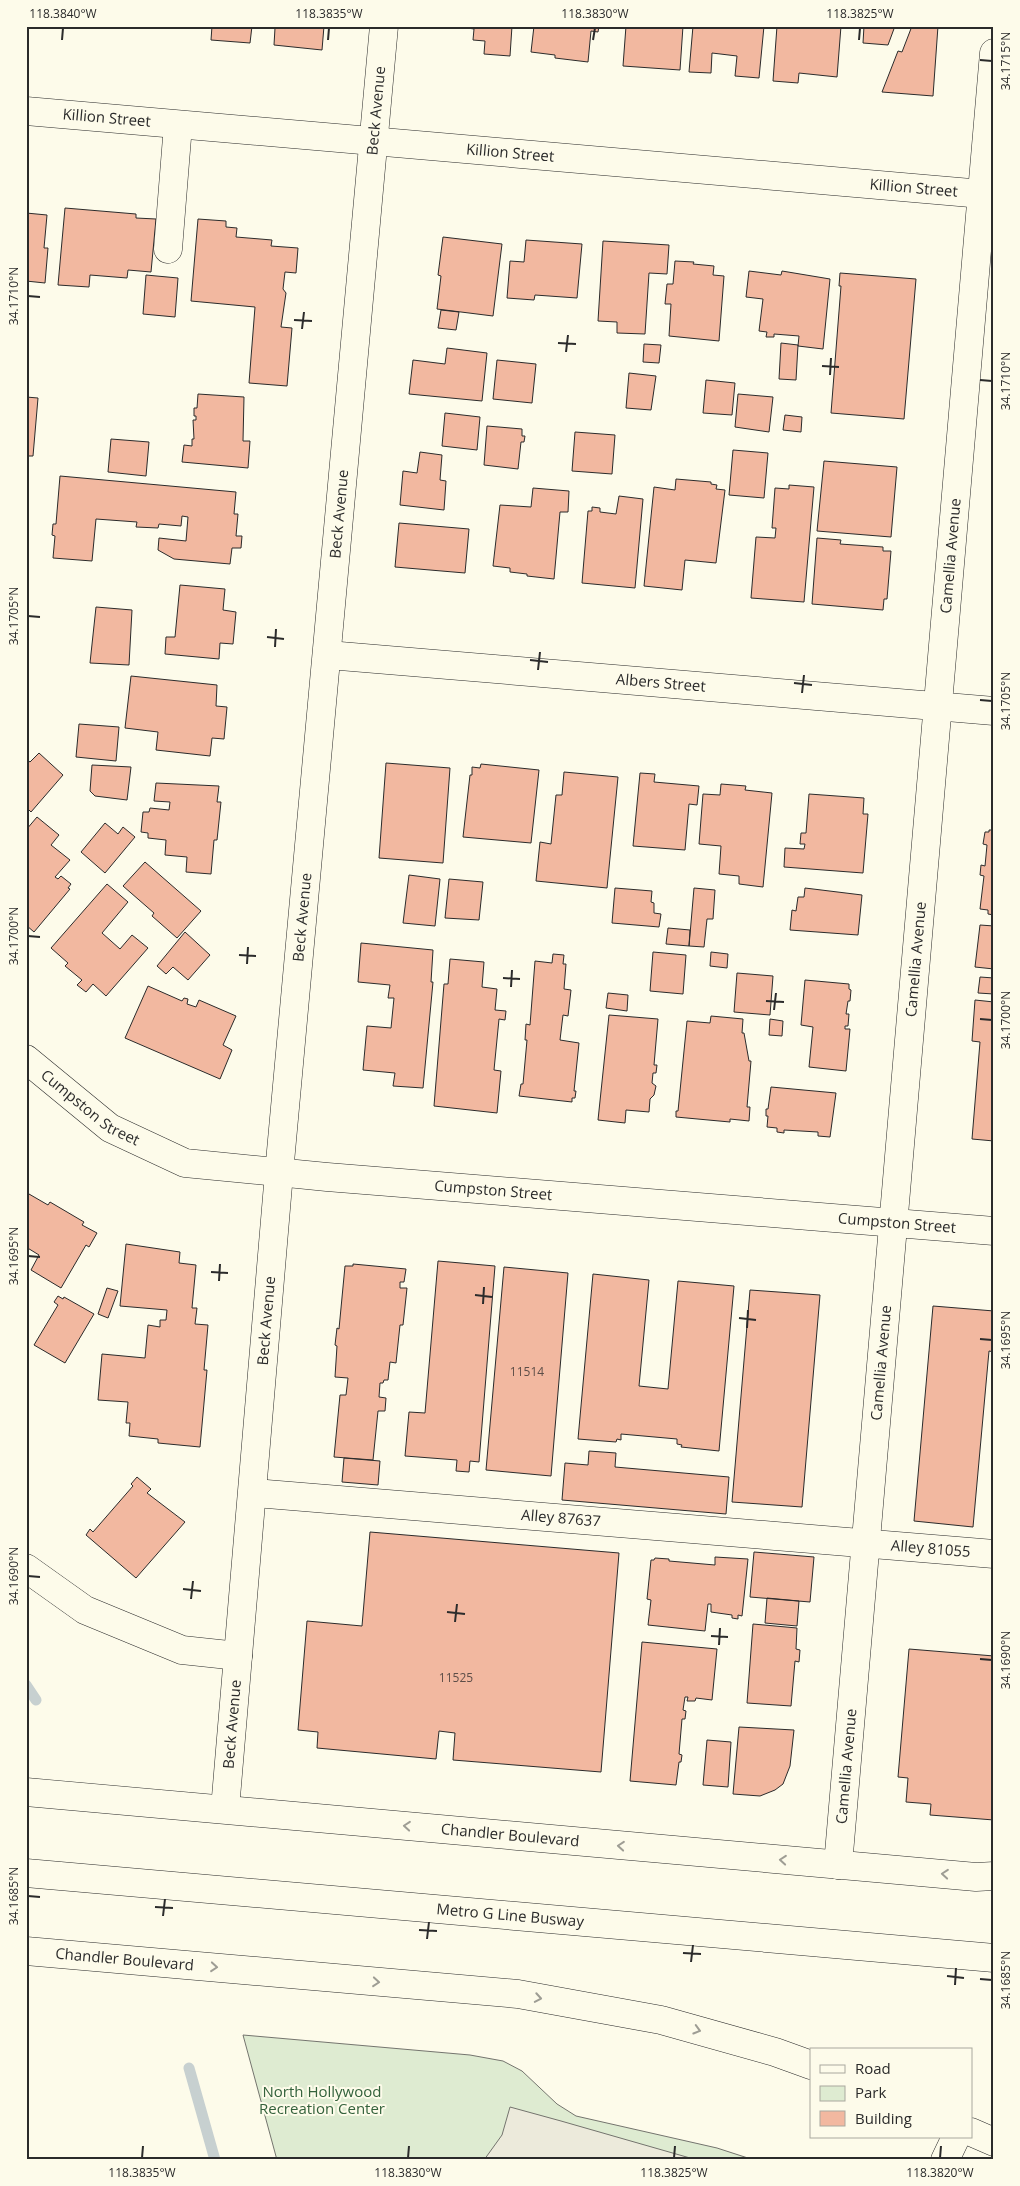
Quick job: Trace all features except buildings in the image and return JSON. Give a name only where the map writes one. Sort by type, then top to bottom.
[{"type":"street","name":"Beck Avenue","points":[[225,1809],[254,1492],[280,1173],[384,26]]},
{"type":"street","name":"Camellia Avenue","points":[[838,1865],[938,706],[987,195],[994,53]]},
{"type":"street","name":"Killion Street","points":[[26,111],[987,195]]},
{"type":"street","points":[[168,248],[178,125]]},
{"type":"street","name":"Albers Street","points":[[328,655],[994,711]]},
{"type":"street","name":"Cumpston Street","points":[[26,1059],[110,1128],[185,1164],[994,1231]]},
{"type":"street","name":"Alley 87637","points":[[254,1492],[867,1542]]},
{"type":"street","name":"Alley 81055","points":[[867,1542],[994,1554]]},
{"type":"street","points":[[26,1568],[85,1610],[182,1650],[238,1656]]},
{"type":"street","name":"Chandler Boulevard","points":[[26,1792],[976,1877],[994,1876]]},
{"type":"street","name":"Metro G Line Busway","points":[[26,1873],[994,1958]]},
{"type":"street","name":"Chandler Boulevard","points":[[26,1951],[518,1994],[660,2020],[775,2052],[810,2065]]},
{"type":"street","points":[[972,2132],[994,2142]]},
{"type":"street","points":[[946,2160],[956,2138]]},
{"type":"green space","name":"North Hollywood Recreation Center","points":[[243,2035],[470,2055],[503,2061],[522,2071],[557,2104],[576,2116],[717,2148],[754,2160],[277,2160]]},
{"type":"shaded area","points":[[510,2107],[697,2160],[484,2160],[502,2135]]},
{"type":"waterway","points":[[26,1685],[36,1700]]},
{"type":"waterway","points":[[189,2068],[215,2160]]}]
